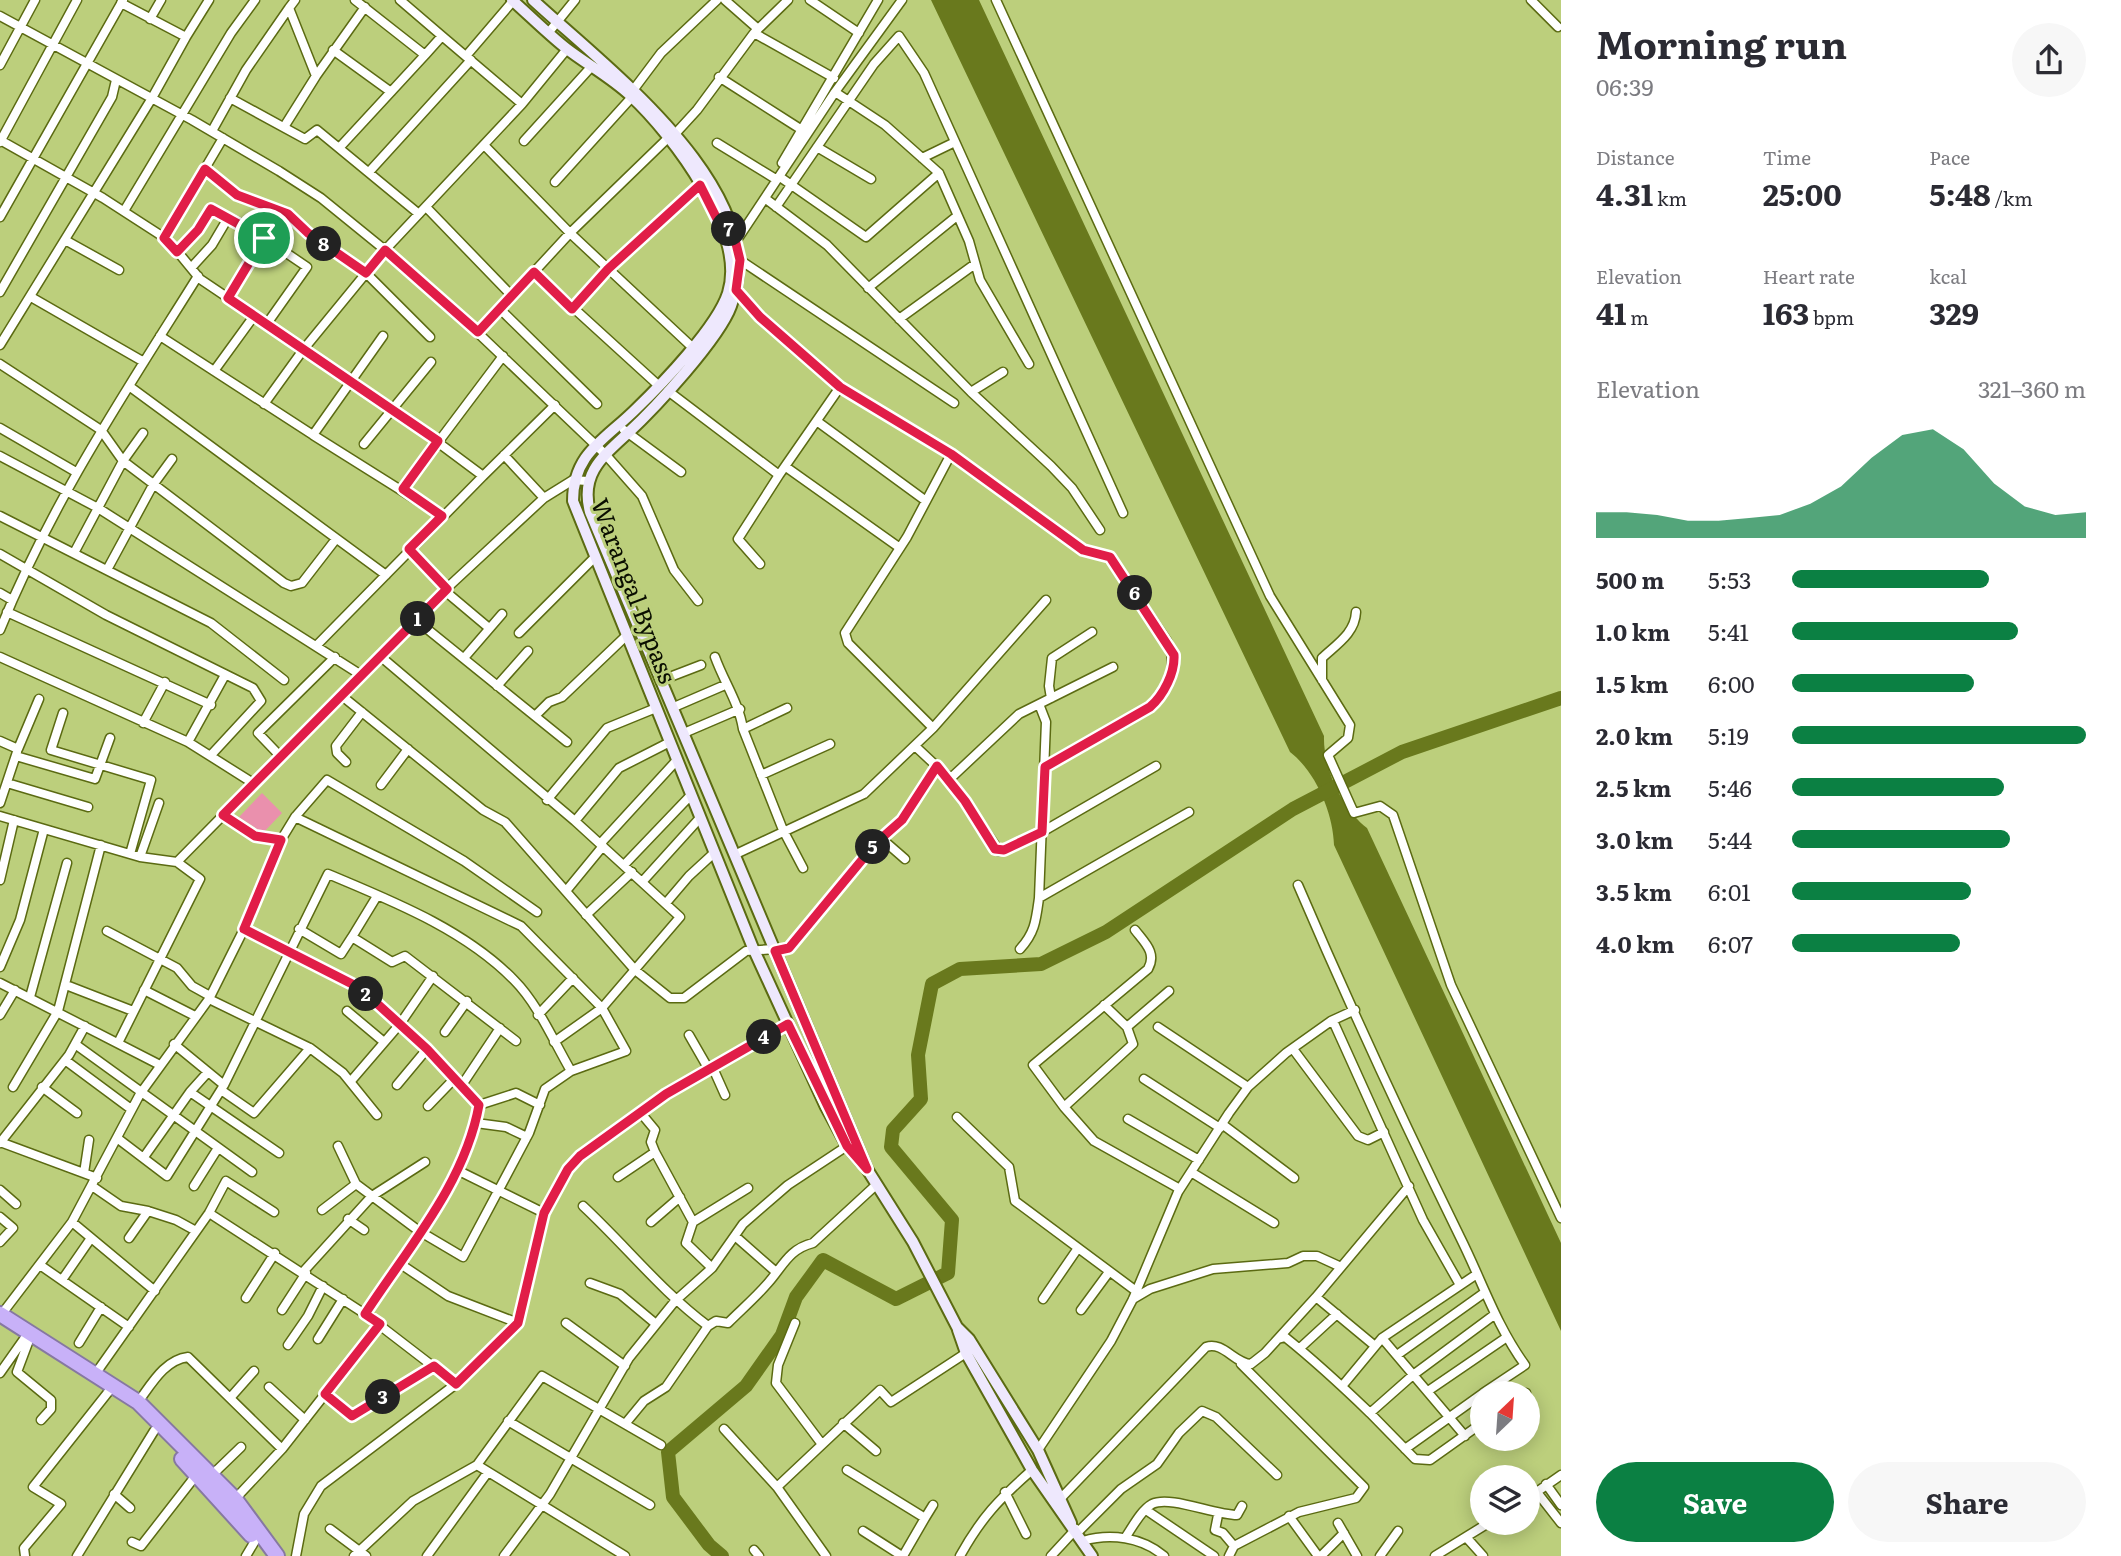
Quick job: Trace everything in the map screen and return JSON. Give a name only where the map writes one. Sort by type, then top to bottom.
[{"type":"highway","points":[[0,1314],[138,1402],[235,1499],[277,1556]]},
{"type":"highway","points":[[0,1323],[108,1391],[154,1431],[197,1474],[266,1556]]},
{"type":"main road","points":[[533,0],[633,93]]},
{"type":"main road","name":"Warangal Bypass","points":[[512,1],[567,49],[633,93],[672,136],[728,229],[731,268],[728,293],[718,314],[663,388],[624,429],[595,446],[573,480],[575,511],[714,853],[746,951],[788,1024],[847,1146],[867,1169]]},
{"type":"main road","points":[[663,388],[719,329],[732,305],[740,260],[738,242],[728,229],[712,187],[672,136]]},
{"type":"main road","points":[[624,429],[587,481],[585,495],[590,512],[867,1169],[914,1242],[950,1308],[966,1353],[1032,1470],[1092,1556]]},
{"type":"main road","points":[[957,1327],[969,1339],[1038,1450],[1077,1531]]},
{"type":"street","points":[[0,65],[35,0]]},
{"type":"street","points":[[77,0],[0,141],[94,193],[164,238],[198,276],[351,383],[393,409],[483,476]]},
{"type":"street","points":[[150,19],[161,0]]},
{"type":"street","points":[[0,345],[209,0]]},
{"type":"street","points":[[124,211],[231,33],[255,0]]},
{"type":"street","points":[[355,0],[425,55]]},
{"type":"street","points":[[400,0],[522,104]]},
{"type":"street","points":[[549,33],[575,0]]},
{"type":"street","points":[[555,182],[633,93],[661,53],[717,0]]},
{"type":"street","points":[[725,0],[756,31],[834,78]]},
{"type":"street","points":[[478,332],[570,233],[697,110],[719,77],[756,31],[788,0]]},
{"type":"street","points":[[810,0],[859,33]]},
{"type":"street","points":[[728,250],[738,242],[766,199],[802,130],[878,0]]},
{"type":"street","points":[[728,229],[743,227],[902,0]]},
{"type":"street","points":[[996,0],[1270,596],[1350,725],[1348,738],[1328,755],[1354,813],[1380,807],[1394,815],[1451,985],[1561,1219]]},
{"type":"street","points":[[1531,0],[1558,27]]},
{"type":"street","points":[[369,172],[468,58],[512,1]]},
{"type":"street","points":[[0,217],[122,2],[186,37]]},
{"type":"street","points":[[212,131],[292,4]]},
{"type":"street","points":[[292,4],[316,76]]},
{"type":"street","points":[[284,127],[333,50],[365,7]]},
{"type":"street","points":[[0,16],[212,131],[321,198],[385,250],[478,332],[605,454],[642,496],[674,570],[698,601]]},
{"type":"street","points":[[341,147],[442,36]]},
{"type":"street","points":[[776,207],[874,64],[899,36],[924,74],[1122,513]]},
{"type":"street","points":[[264,404],[303,350],[385,250],[522,104],[567,49]]},
{"type":"street","points":[[333,50],[391,92]]},
{"type":"street","points":[[524,141],[592,66]]},
{"type":"street","points":[[719,77],[802,130]]},
{"type":"street","points":[[0,292],[112,97],[116,80]]},
{"type":"street","points":[[835,92],[885,125],[939,173],[980,280],[1029,365]]},
{"type":"street","points":[[230,99],[305,139],[317,130],[341,147],[419,214]]},
{"type":"street","points":[[164,238],[223,138]]},
{"type":"street","points":[[922,159],[955,142]]},
{"type":"street","points":[[717,143],[791,184],[866,237],[939,173]]},
{"type":"street","points":[[484,145],[570,233],[692,347]]},
{"type":"street","points":[[817,146],[871,179]]},
{"type":"street","points":[[205,169],[237,195],[288,214],[308,233],[366,273],[430,337]]},
{"type":"street","points":[[572,309],[608,269],[700,185]]},
{"type":"street","points":[[766,199],[827,245],[971,392],[1072,488],[1100,530]]},
{"type":"street","points":[[426,207],[512,296]]},
{"type":"street","points":[[177,252],[198,230],[211,209],[264,238],[307,267],[266,325]]},
{"type":"street","points":[[868,288],[957,216]]},
{"type":"street","points":[[191,268],[212,245],[228,218]]},
{"type":"street","points":[[228,298],[264,238]]},
{"type":"street","points":[[65,240],[120,270]]},
{"type":"street","points":[[740,260],[954,403]]},
{"type":"street","points":[[899,318],[975,264]]},
{"type":"street","points":[[534,272],[572,309],[663,388],[779,475]]},
{"type":"street","points":[[0,630],[26,568],[65,490],[198,276]]},
{"type":"street","points":[[736,290],[760,317],[840,387],[951,454],[1083,550],[1115,561],[1174,655],[1174,666],[1157,702],[1045,767]]},
{"type":"street","points":[[30,298],[144,362]]},
{"type":"street","points":[[501,310],[597,404]]},
{"type":"street","points":[[214,371],[254,316]]},
{"type":"street","points":[[160,336],[442,516]]},
{"type":"street","points":[[313,435],[383,336]]},
{"type":"street","points":[[403,489],[503,356]]},
{"type":"street","points":[[365,444],[431,362]]},
{"type":"street","points":[[0,364],[101,430],[123,461],[291,586],[302,583],[336,539]]},
{"type":"street","points":[[971,392],[1003,372]]},
{"type":"street","points":[[129,386],[386,575]]},
{"type":"street","points":[[760,564],[738,539],[840,387]]},
{"type":"street","points":[[317,645],[409,549],[555,405]]},
{"type":"street","points":[[818,422],[926,500]]},
{"type":"street","points":[[0,428],[76,472]]},
{"type":"street","points":[[624,429],[681,472]]},
{"type":"street","points":[[74,553],[123,461],[142,433]]},
{"type":"street","points":[[933,728],[848,642],[845,633],[900,548],[951,454]]},
{"type":"street","points":[[504,455],[544,498]]},
{"type":"street","points":[[0,456],[97,508],[361,675]]},
{"type":"street","points":[[108,568],[153,485],[172,459]]},
{"type":"street","points":[[786,467],[900,548]]},
{"type":"street","points":[[177,862],[446,590],[544,498],[573,480],[587,481]]},
{"type":"street","points":[[0,516],[108,568],[211,623],[284,681]]},
{"type":"street","points":[[409,549],[446,590],[489,628]]},
{"type":"street","points":[[0,554],[106,615],[253,688],[261,701],[212,754]]},
{"type":"street","points":[[519,633],[594,558]]},
{"type":"street","points":[[0,593],[12,600]]},
{"type":"street","points":[[736,854],[782,830],[864,794],[933,728],[1046,600]]},
{"type":"street","points":[[1322,680],[1322,658],[1349,632],[1356,622],[1356,611]]},
{"type":"street","points":[[7,612],[211,705]]},
{"type":"street","points":[[464,658],[502,614]]},
{"type":"street","points":[[416,620],[567,742]]},
{"type":"street","points":[[1051,698],[1049,686],[1052,658],[1092,632]]},
{"type":"street","points":[[535,716],[549,702],[562,697],[627,635]]},
{"type":"street","points":[[497,686],[528,651]]},
{"type":"street","points":[[380,656],[575,821],[680,917],[602,1008],[554,1042]]},
{"type":"street","points":[[0,657],[188,742],[212,754],[253,783]]},
{"type":"street","points":[[281,757],[258,733],[335,657]]},
{"type":"street","points":[[715,657],[724,685],[740,709],[743,729],[782,830],[803,868]]},
{"type":"street","points":[[662,680],[701,665]]},
{"type":"street","points":[[947,776],[960,772],[1019,714],[1113,667]]},
{"type":"street","points":[[188,742],[211,705],[225,675]]},
{"type":"street","points":[[143,723],[165,682]]},
{"type":"street","points":[[674,707],[724,685]]},
{"type":"street","points":[[342,696],[483,810],[505,822],[635,970],[670,998],[684,998],[746,951],[789,948],[881,839],[902,820],[937,766]]},
{"type":"street","points":[[0,803],[38,699]]},
{"type":"street","points":[[1020,949],[1031,938],[1036,926],[1039,898],[1046,722],[1039,704]]},
{"type":"street","points":[[547,800],[607,728],[656,708]]},
{"type":"street","points":[[743,729],[787,708]]},
{"type":"street","points":[[684,733],[740,709]]},
{"type":"street","points":[[346,762],[337,752],[336,746],[362,712]]},
{"type":"street","points":[[63,713],[51,750],[150,780],[130,853]]},
{"type":"street","points":[[0,741],[17,752],[95,779],[110,738]]},
{"type":"street","points":[[575,821],[619,768],[670,742]]},
{"type":"street","points":[[761,775],[830,744]]},
{"type":"street","points":[[915,746],[947,776],[995,849],[1004,850],[1042,832],[1156,766]]},
{"type":"street","points":[[381,785],[408,749]]},
{"type":"street","points":[[566,891],[602,845],[677,760]]},
{"type":"street","points":[[0,1314],[72,1222],[140,1094],[210,997],[244,929],[281,840],[295,817],[327,780],[464,861],[537,912]]},
{"type":"street","points":[[7,783],[88,807]]},
{"type":"street","points":[[624,865],[690,796]]},
{"type":"street","points":[[140,857],[159,803]]},
{"type":"street","points":[[1039,898],[1189,812]]},
{"type":"street","points":[[223,815],[255,836],[281,840]]},
{"type":"street","points":[[0,816],[140,857],[177,862],[200,878],[118,1043]]},
{"type":"street","points":[[295,817],[521,926],[602,1008],[626,1051],[571,1071],[545,1089],[527,1137],[463,1257],[419,1231],[356,1184],[338,1146]]},
{"type":"street","points":[[642,882],[699,819]]},
{"type":"street","points":[[0,880],[14,820]]},
{"type":"street","points":[[0,967],[20,920],[44,829]]},
{"type":"street","points":[[881,839],[905,859]]},
{"type":"street","points":[[13,1087],[58,1012],[101,845]]},
{"type":"street","points":[[666,904],[689,876],[714,853]]},
{"type":"street","points":[[30,998],[67,863]]},
{"type":"street","points":[[586,915],[632,872]]},
{"type":"street","points":[[117,1138],[167,1175],[222,1088],[287,952],[328,874],[377,895],[474,946],[516,981],[571,1071]]},
{"type":"street","points":[[1298,885],[1394,1104],[1477,1274],[1493,1315],[1525,1364],[1500,1381]]},
{"type":"street","points":[[299,929],[341,954],[377,895]]},
{"type":"street","points":[[244,929],[360,988],[427,1049],[479,1105],[476,1123],[459,1171],[365,1314]]},
{"type":"street","points":[[1135,930],[1151,951],[1152,962],[1148,969],[1033,1065],[1064,1107],[1094,1141],[1180,1189]]},
{"type":"street","points":[[107,932],[181,971],[192,986],[210,997],[310,1048],[351,1081],[377,1115]]},
{"type":"street","points":[[352,937],[392,962],[405,956],[516,1041]]},
{"type":"street","points":[[351,1081],[400,1024],[433,976]]},
{"type":"street","points":[[538,1015],[573,978]]},
{"type":"street","points":[[0,983],[160,1065]]},
{"type":"street","points":[[66,985],[133,1011]]},
{"type":"street","points":[[0,1016],[15,990]]},
{"type":"street","points":[[144,990],[195,1016]]},
{"type":"street","points":[[1127,1027],[1170,991]]},
{"type":"street","points":[[445,1031],[467,1001]]},
{"type":"street","points":[[1064,1107],[1131,1049],[1133,1040],[1127,1027],[1104,1005]]},
{"type":"street","points":[[1038,1450],[1111,1341],[1180,1189],[1248,1087],[1293,1049],[1354,1010]]},
{"type":"street","points":[[347,1011],[384,1042]]},
{"type":"street","points":[[1333,1021],[1423,1220],[1461,1285]]},
{"type":"street","points":[[296,1556],[304,1514],[321,1486],[456,1384],[518,1323],[544,1213],[568,1169],[580,1156],[684,1083],[788,1024]]},
{"type":"street","points":[[85,1026],[65,1060],[0,1142],[97,1178]]},
{"type":"street","points":[[1158,1027],[1248,1087]]},
{"type":"street","points":[[462,1085],[500,1028]]},
{"type":"street","points":[[689,1035],[725,1095]]},
{"type":"street","points":[[75,1044],[140,1094],[252,1172]]},
{"type":"street","points":[[174,1044],[254,1113],[310,1048]]},
{"type":"street","points":[[397,1085],[427,1049]]},
{"type":"street","points":[[1293,1049],[1358,1136],[1367,1140],[1384,1132]]},
{"type":"street","points":[[65,1060],[131,1109]]},
{"type":"street","points":[[144,1157],[190,1092],[208,1072]]},
{"type":"street","points":[[428,1106],[455,1078]]},
{"type":"street","points":[[1144,1079],[1221,1126],[1294,1178]]},
{"type":"street","points":[[42,1087],[77,1113]]},
{"type":"street","points":[[190,1092],[279,1153]]},
{"type":"street","points":[[479,1105],[516,1093],[540,1105]]},
{"type":"street","points":[[640,1112],[655,1130],[651,1142],[655,1152],[693,1223]]},
{"type":"street","points":[[957,1117],[1009,1167],[1015,1201],[1109,1272],[1134,1295]]},
{"type":"street","points":[[1128,1119],[1199,1160]]},
{"type":"street","points":[[476,1123],[506,1126],[527,1137]]},
{"type":"street","points":[[84,1173],[89,1140]]},
{"type":"street","points":[[508,1555],[542,1507],[625,1366],[674,1301],[712,1268],[743,1224],[788,1185],[847,1146]]},
{"type":"street","points":[[194,1185],[218,1148]]},
{"type":"street","points":[[618,1177],[655,1152]]},
{"type":"street","points":[[282,1310],[304,1273],[348,1219],[372,1196],[425,1162]]},
{"type":"street","points":[[459,1171],[544,1213]]},
{"type":"street","points":[[1191,1172],[1274,1223]]},
{"type":"street","points":[[96,1373],[209,1213],[226,1181],[274,1212]]},
{"type":"street","points":[[322,1210],[356,1184]]},
{"type":"street","points":[[625,1424],[644,1401],[666,1387],[708,1326],[716,1321],[728,1323],[789,1255],[800,1247],[813,1244],[845,1210],[876,1185]]},
{"type":"street","points":[[92,1186],[121,1206],[176,1220],[196,1231]]},
{"type":"street","points":[[1241,1364],[1258,1361],[1316,1297],[1409,1186]]},
{"type":"street","points":[[712,1268],[686,1243],[693,1223],[748,1188]]},
{"type":"street","points":[[0,1190],[16,1204]]},
{"type":"street","points":[[651,1222],[680,1197]]},
{"type":"street","points":[[583,1206],[629,1249],[674,1301],[708,1326]]},
{"type":"street","points":[[129,1238],[148,1212]]},
{"type":"street","points":[[209,1213],[344,1299],[456,1384]]},
{"type":"street","points":[[0,1217],[13,1228],[0,1242]]},
{"type":"street","points":[[348,1219],[364,1230]]},
{"type":"street","points":[[72,1222],[155,1291]]},
{"type":"street","points":[[735,1236],[776,1272]]},
{"type":"street","points":[[62,1280],[91,1238]]},
{"type":"street","points":[[1043,1299],[1078,1248]]},
{"type":"street","points":[[246,1298],[275,1253]]},
{"type":"street","points":[[1134,1295],[1213,1269],[1288,1263],[1303,1256],[1317,1256],[1341,1267]]},
{"type":"street","points":[[399,1263],[449,1296],[518,1323]]},
{"type":"street","points":[[40,1265],[129,1327]]},
{"type":"street","points":[[1081,1310],[1109,1272]]},
{"type":"street","points":[[1343,1385],[1382,1338],[1477,1274]]},
{"type":"street","points":[[590,1283],[620,1294],[656,1324]]},
{"type":"street","points":[[288,1345],[308,1316],[323,1286]]},
{"type":"street","points":[[1397,1355],[1484,1293]]},
{"type":"street","points":[[1316,1297],[1375,1346]]},
{"type":"street","points":[[318,1339],[344,1299]]},
{"type":"street","points":[[79,1343],[101,1307]]},
{"type":"street","points":[[1300,1348],[1337,1314]]},
{"type":"street","points":[[1370,1413],[1413,1375],[1493,1315]]},
{"type":"street","points":[[566,1323],[625,1366]]},
{"type":"street","points":[[795,1323],[778,1365],[776,1382],[821,1443]]},
{"type":"street","points":[[235,1499],[282,1449],[380,1324]]},
{"type":"street","points":[[1278,1339],[1285,1336],[1343,1385],[1415,1459],[1426,1461],[1470,1432]]},
{"type":"street","points":[[1428,1391],[1507,1337]]},
{"type":"street","points":[[1382,1338],[1465,1436]]},
{"type":"street","points":[[0,1373],[26,1340]]},
{"type":"street","points":[[26,1340],[17,1372],[51,1400],[51,1409],[41,1420]]},
{"type":"street","points":[[1062,1497],[1110,1450],[1198,1353],[1211,1345],[1220,1348],[1241,1364],[1364,1487],[1356,1498],[1289,1516],[1234,1546],[1230,1556]]},
{"type":"street","points":[[777,1487],[880,1390],[891,1402],[966,1353]]},
{"type":"street","points":[[138,1402],[164,1368],[178,1358],[188,1357],[282,1449]]},
{"type":"street","points":[[325,1394],[352,1416],[434,1366]]},
{"type":"street","points":[[230,1398],[254,1371]]},
{"type":"street","points":[[330,1529],[360,1554],[413,1501],[477,1465],[542,1377],[662,1445]]},
{"type":"street","points":[[269,1387],[305,1420]]},
{"type":"street","points":[[25,1556],[24,1548],[61,1503],[33,1486],[108,1391]]},
{"type":"street","points":[[1405,1449],[1470,1402]]},
{"type":"street","points":[[1051,1556],[1121,1489],[1157,1464],[1179,1433],[1202,1411],[1216,1417],[1277,1475]]},
{"type":"street","points":[[508,1421],[650,1506]]},
{"type":"street","points":[[843,1423],[876,1451]]},
{"type":"street","points":[[724,1429],[777,1487],[825,1556]]},
{"type":"street","points":[[77,1556],[154,1431]]},
{"type":"street","points":[[212,1475],[241,1447]]},
{"type":"street","points":[[477,1465],[625,1556]]},
{"type":"street","points":[[847,1470],[925,1518]]},
{"type":"street","points":[[960,1556],[980,1520],[1005,1492],[1032,1470]]},
{"type":"street","points":[[428,1556],[488,1472]]},
{"type":"street","points":[[132,1542],[141,1546],[197,1474]]},
{"type":"street","points":[[1540,1489],[1561,1475]]},
{"type":"street","points":[[1546,1485],[1561,1505]]},
{"type":"street","points":[[1005,1492],[1026,1534]]},
{"type":"street","points":[[114,1494],[130,1508]]},
{"type":"street","points":[[1540,1496],[1561,1523]]},
{"type":"street","points":[[1125,1538],[1151,1504],[1166,1500],[1218,1515],[1237,1515],[1242,1506]]},
{"type":"street","points":[[863,1531],[902,1556],[933,1504]]},
{"type":"street","points":[[1146,1510],[1214,1556]]},
{"type":"street","points":[[1218,1515],[1215,1530],[1223,1533],[1234,1546]]},
{"type":"street","points":[[1289,1516],[1319,1556],[1343,1532]]},
{"type":"street","points":[[1338,1522],[1357,1556]]},
{"type":"street","points":[[1077,1531],[1125,1538],[1157,1549],[1164,1556]]},
{"type":"street","points":[[1380,1556],[1398,1531]]},
{"type":"street","points":[[1436,1556],[1470,1534]]},
{"type":"street","points":[[1466,1537],[1483,1556]]},
{"type":"street","points":[[246,1556],[255,1541]]},
{"type":"shaded area","points":[[931,0],[979,0],[1324,736],[1327,761],[1336,787],[1350,810],[1367,828],[1561,1243],[1561,1331],[1334,845],[1330,820],[1321,794],[1308,770],[1290,752]]},
{"type":"shaded area","points":[[262,793],[282,813],[263,833],[239,817]]},
{"type":"waterway","points":[[722,1556],[709,1545],[673,1497],[668,1452],[746,1386],[782,1335],[796,1297],[823,1260],[896,1299],[948,1273],[952,1220],[891,1147],[893,1130],[921,1099],[918,1055],[932,984],[960,969],[1041,964],[1106,932],[1293,809],[1402,752],[1561,698]]},
{"type":"route","points":[[205,169],[237,195],[288,214],[308,233],[366,273],[385,250],[478,332],[534,272],[572,309],[608,269],[700,185],[723,231],[732,227],[738,242],[740,260],[736,290],[760,317],[814,361],[840,387],[864,404],[951,454],[1083,550],[1110,557],[1115,561],[1174,655],[1174,666],[1157,702],[1045,767],[1042,832],[1004,850],[995,849],[965,801],[937,766],[902,820],[876,843],[789,948],[775,951],[867,1169],[847,1146],[788,1024],[666,1094],[580,1156],[568,1169],[544,1213],[518,1323],[456,1384],[434,1366],[352,1416],[325,1394],[380,1324],[365,1314],[459,1171],[474,1135],[479,1105],[427,1049],[360,988],[244,929],[281,840],[255,836],[223,815],[447,589],[409,549],[442,516],[403,489],[438,441],[228,298],[264,238],[211,209],[198,230],[177,252],[164,238],[205,169]]}]
